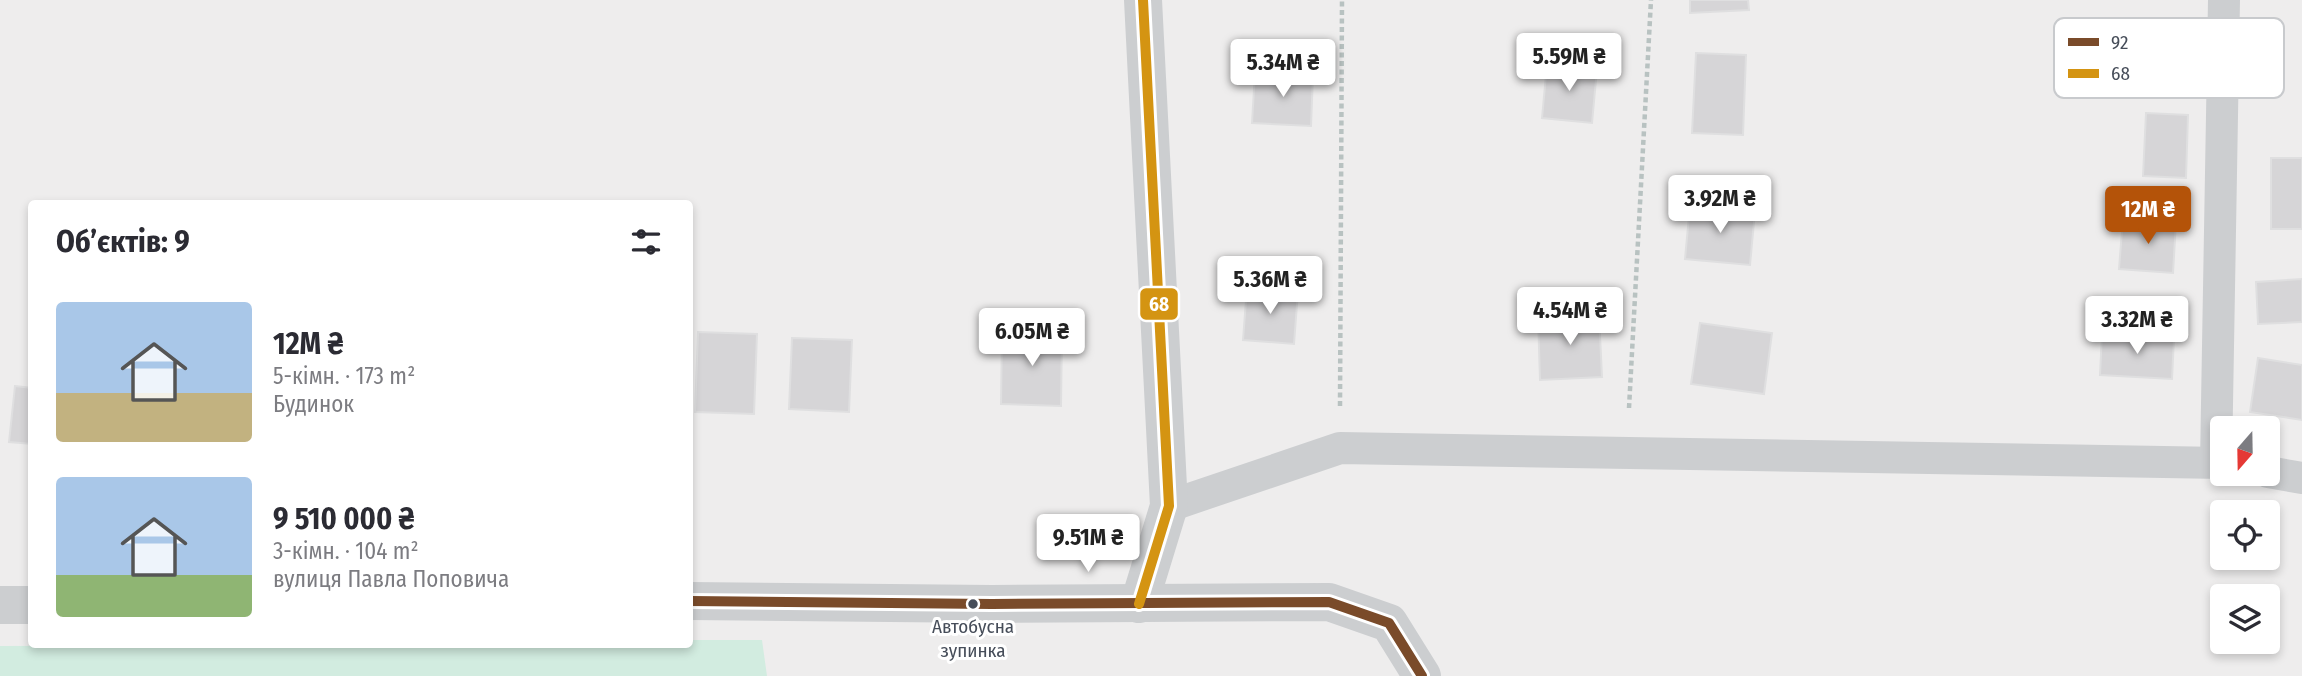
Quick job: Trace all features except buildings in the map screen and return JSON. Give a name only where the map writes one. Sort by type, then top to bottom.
[{"type":"street","points":[[1139,604],[1168,506],[1143,0]]},
{"type":"street","points":[[693,601],[1139,604],[1224,601],[1329,602],[1389,623],[1422,676]]},
{"type":"street","points":[[0,605],[28,605]]},
{"type":"lane","points":[[2224,0],[2224,18]]},
{"type":"lane","points":[[2220,416],[2223,98]]},
{"type":"lane","points":[[1168,506],[1340,449],[2210,463]]},
{"type":"lane","points":[[2280,474],[2302,478]]},
{"type":"path","points":[[1340,449],[1342,0]]},
{"type":"path","points":[[1626,453],[1651,0]]},
{"type":"green space","points":[[693,640],[762,640],[767,676],[0,676],[0,646],[693,648]]},
{"type":"transit line","name":"68","points":[[1139,604],[1169,506],[1143,0]]},
{"type":"transit line","name":"92","points":[[693,601],[992,604],[1329,602],[1389,623],[1422,676]]},
{"type":"place","name":"Автобусна зупинка","points":[[973,604]]}]
